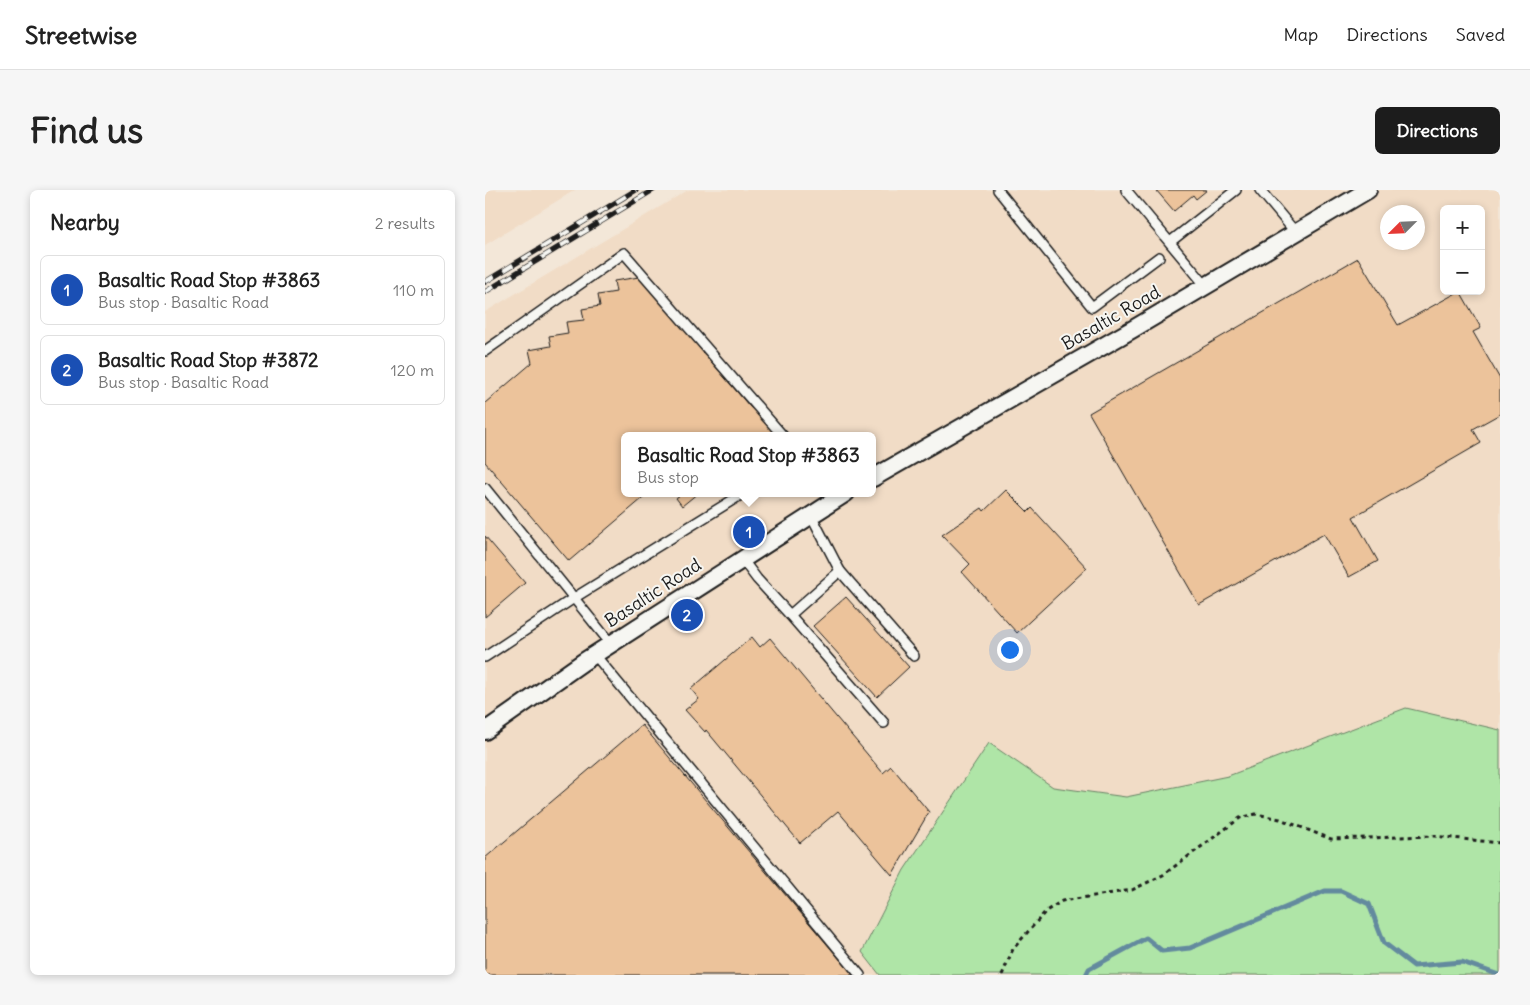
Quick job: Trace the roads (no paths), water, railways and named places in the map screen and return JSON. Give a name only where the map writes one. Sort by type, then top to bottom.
[{"type":"street","name":"Basaltic Road","points":[[876,476],[1206,286],[1368,190]]},
{"type":"street","name":"Basaltic Road","points":[[485,731],[595,654],[836,497]]},
{"type":"lane","points":[[998,190],[1093,308],[1159,257]]},
{"type":"lane","points":[[1126,190],[1206,286]]},
{"type":"lane","points":[[1169,242],[1236,190]]},
{"type":"lane","points":[[1260,190],[1296,233]]},
{"type":"lane","points":[[485,351],[624,253],[780,432]]},
{"type":"lane","points":[[485,488],[611,644]]},
{"type":"lane","points":[[485,657],[575,598],[738,497]]},
{"type":"lane","points":[[811,515],[840,572],[914,656]]},
{"type":"lane","points":[[742,559],[757,579],[884,722]]},
{"type":"lane","points":[[790,615],[840,572]]},
{"type":"lane","points":[[595,654],[860,975]]},
{"type":"waterway","points":[[1086,975],[1089,969],[1146,938],[1162,951],[1190,948],[1325,891],[1341,891],[1369,904],[1384,943],[1414,966],[1462,962],[1499,975]]},
{"type":"railway","points":[[485,282],[636,190]]},
{"type":"railway","points":[[485,292],[653,190]]},
{"type":"place","name":"Basaltic Road Stop #3863","points":[[749,532]]},
{"type":"place","name":"Basaltic Road Stop #3872","points":[[687,615]]}]
